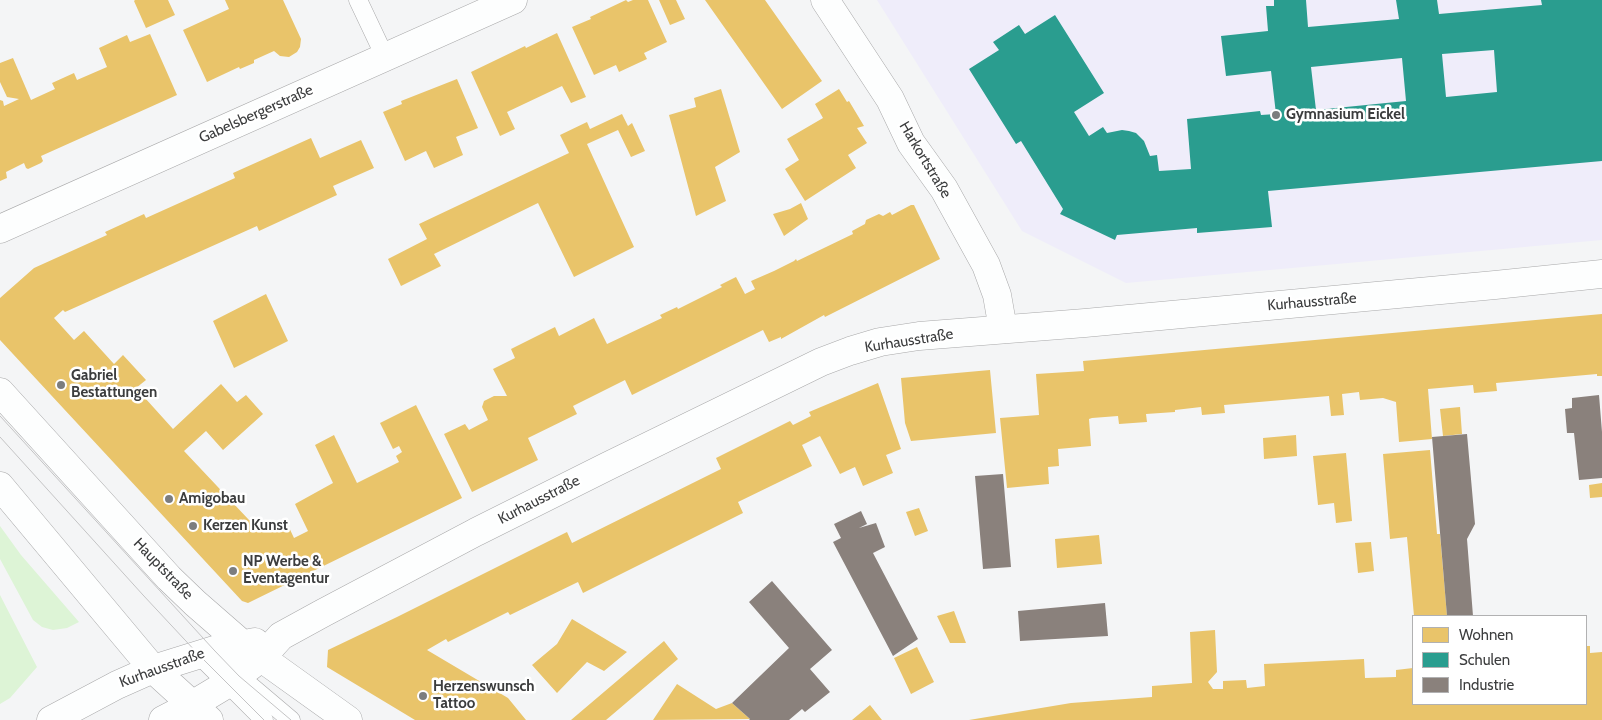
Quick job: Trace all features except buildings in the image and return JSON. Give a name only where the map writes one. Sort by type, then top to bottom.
[{"type":"street","name":"Gabelsbergerstraße","points":[[0,229],[513,0]]},
{"type":"street","name":"Harkortstraße","points":[[825,0],[890,99],[911,142],[944,189],[986,266],[997,295],[1003,329]]},
{"type":"street","name":"Kurhausstraße","points":[[51,720],[117,685],[153,669],[206,652],[252,651],[476,532],[820,362],[880,342],[920,336],[1466,288],[1602,274]]},
{"type":"street","name":"Hauptstraße","points":[[0,392],[170,578],[220,626],[348,720]]},
{"type":"street","points":[[0,486],[153,669],[200,713]]},
{"type":"street","name":"Kurhausstraße","points":[[163,720],[200,713],[233,680],[252,651]]},
{"type":"lane","points":[[358,0],[385,57]]},
{"type":"lane","points":[[206,652],[233,680],[264,720]]},
{"type":"lane","points":[[233,680],[291,720]]},
{"type":"shaded area","name":"Gymnasium Eickel","points":[[877,0],[1602,0],[1602,240],[1126,283],[1022,231]]},
{"type":"green space","points":[[0,526],[21,555],[79,622],[67,628],[53,630],[42,627],[33,620],[0,559]]},
{"type":"green space","points":[[0,595],[37,667],[10,698],[0,704]]},
{"type":"tram line","points":[[0,416],[214,650],[239,676],[291,720]]},
{"type":"tram line","points":[[0,437],[143,595],[264,720]]},
{"type":"place","name":"Gymnasium Eickel","points":[[1276,115]]},
{"type":"place","name":"Gabriel Bestattungen","points":[[61,385]]},
{"type":"place","name":"Amigobau","points":[[169,499]]},
{"type":"place","name":"Kerzen Kunst","points":[[193,526]]},
{"type":"place","name":"NP Werbe & Eventagentur","points":[[233,571]]},
{"type":"place","name":"Herzenswunsch Tattoo","points":[[423,696]]}]
